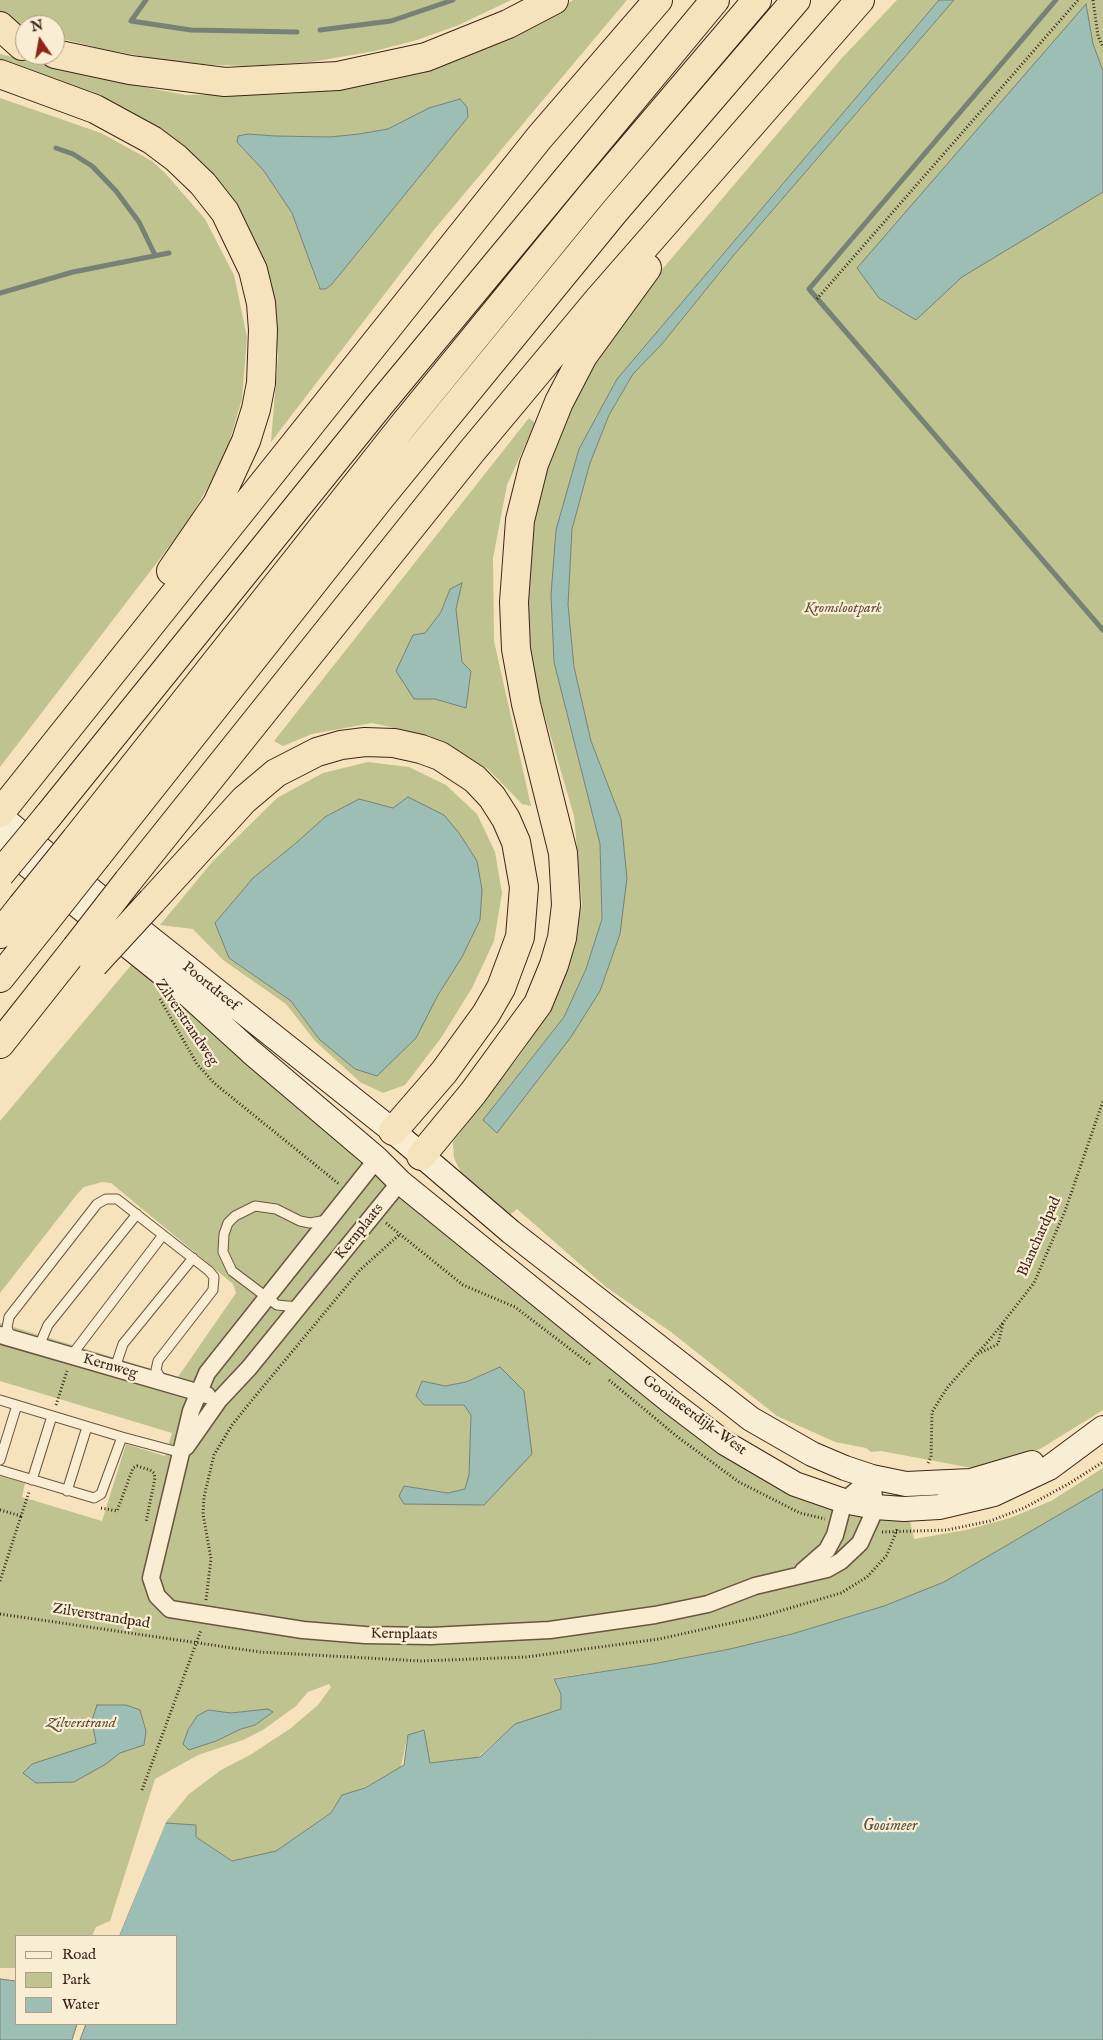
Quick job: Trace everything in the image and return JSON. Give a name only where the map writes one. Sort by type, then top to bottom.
[{"type":"highway","points":[[65,56],[130,70],[225,82],[338,76],[426,57],[492,31],[554,0]]},
{"type":"highway","points":[[8,788],[539,138],[658,0]]},
{"type":"highway","points":[[0,874],[371,416],[715,0]]},
{"type":"highway","points":[[0,934],[408,420],[592,194],[757,0]]},
{"type":"highway","points":[[0,978],[394,481],[615,212],[796,0]]},
{"type":"highway","points":[[85,956],[128,881],[472,451],[724,153],[860,0]]},
{"type":"highway","points":[[0,26],[15,45]]},
{"type":"highway","points":[[0,815],[8,788],[174,567],[217,504],[246,442],[256,408],[261,382],[263,330],[262,303],[253,270],[225,212],[203,184],[176,158],[152,140],[125,125],[95,110],[4,76]]},
{"type":"highway","points":[[421,1156],[472,1093],[538,1004],[554,965],[562,938],[566,905],[563,853],[549,790],[526,704],[516,649],[514,602],[516,560],[520,520],[534,464],[559,402],[583,356],[656,257],[702,202],[724,153]]},
{"type":"highway","points":[[0,1044],[38,996],[152,901],[244,800],[276,773],[316,752],[341,745],[365,742],[394,743],[421,748],[440,756],[475,779],[492,797],[506,819],[516,842],[524,887],[520,938],[501,988],[478,1026],[444,1072],[393,1131]]},
{"type":"street","name":"Poortdreef","points":[[0,815],[145,934],[393,1131],[421,1156]]},
{"type":"street","name":"Poortdreef","points":[[0,843],[184,991],[251,1052],[377,1159],[400,1182]]},
{"type":"street","name":"Kernplaats","points":[[393,1131],[377,1159],[352,1193],[207,1373],[198,1392],[191,1412],[151,1578],[157,1596],[170,1609],[303,1630],[364,1635],[500,1634],[602,1624],[664,1613],[708,1604],[755,1586],[827,1568],[852,1553],[864,1537],[876,1507],[872,1477]]},
{"type":"street","name":"Kernplaats","points":[[182,1453],[219,1400],[249,1368],[300,1307],[421,1156]]},
{"type":"street","name":"Gooimeerdijk-West","points":[[421,1156],[511,1232],[751,1419],[812,1454],[872,1477],[906,1484],[970,1481],[1029,1464],[1096,1433]]},
{"type":"street","name":"Gooimeerdijk-West","points":[[400,1182],[671,1402],[725,1443],[795,1484],[844,1501],[876,1507],[904,1509],[939,1507],[994,1494],[1049,1468],[1096,1433]]},
{"type":"street","name":"Kernweg","points":[[6,1336],[162,1381],[219,1400]]},
{"type":"street","points":[[844,1501],[872,1477]]},
{"type":"street","name":"Kernplaats","points":[[799,1574],[822,1556],[832,1543],[844,1501]]},
{"type":"lane","points":[[6,1336],[6,1328],[10,1317],[97,1204],[106,1199],[117,1199],[212,1274],[215,1286],[158,1361],[156,1370],[162,1381]]},
{"type":"lane","points":[[300,1307],[284,1308],[277,1305],[232,1271],[227,1262],[222,1243],[228,1223],[243,1210],[255,1206],[276,1208],[300,1221],[310,1223],[330,1219]]},
{"type":"lane","points":[[39,1346],[48,1324],[136,1214]]},
{"type":"lane","points":[[71,1356],[163,1235]]},
{"type":"lane","points":[[115,1368],[123,1344],[193,1258]]},
{"type":"lane","points":[[0,1400],[87,1427],[182,1453]]},
{"type":"lane","points":[[0,1460],[17,1406]]},
{"type":"lane","points":[[32,1480],[52,1416]]},
{"type":"lane","points":[[67,1491],[87,1427]]},
{"type":"lane","points":[[0,1470],[90,1498],[101,1494],[122,1437]]},
{"type":"path","points":[[817,299],[1078,0]]},
{"type":"path","points":[[1093,0],[1098,36],[1103,47]]},
{"type":"path","name":"Zilverstrandweg","points":[[155,991],[197,1064],[214,1083],[352,1193]]},
{"type":"path","name":"Blanchardpad","points":[[924,1464],[930,1459],[932,1412],[947,1388],[1034,1283],[1065,1211],[1103,1101]]},
{"type":"path","points":[[142,1790],[198,1643],[204,1615],[211,1560],[203,1514],[204,1497],[214,1455],[250,1402],[360,1270],[400,1234],[376,1213]]},
{"type":"path","points":[[976,1355],[998,1344],[1004,1321]]},
{"type":"path","points":[[52,1416],[71,1356]]},
{"type":"path","points":[[0,1581],[32,1480]]},
{"type":"path","points":[[896,1534],[904,1509]]},
{"type":"path","points":[[0,1510],[21,1516]]},
{"type":"path","name":"Zilverstrandpad","points":[[0,1614],[198,1643]]},
{"type":"green space","points":[[0,0],[511,0],[459,25],[417,40],[375,51],[311,62],[248,66],[184,64],[103,49],[65,40],[65,15],[15,15],[15,24],[0,15]]},
{"type":"green space","points":[[573,0],[627,0],[433,231],[271,442],[278,356],[265,272],[222,190],[0,64],[0,54],[15,58],[15,65],[46,65],[112,81],[186,95],[290,94],[341,88],[551,15]],"holes":[[[429,108],[468,112],[468,117],[326,289],[318,287],[308,252],[292,213],[264,171],[237,142],[238,136],[248,134],[330,137],[388,129]]]},
{"type":"green space","name":"Kromslootpark","points":[[897,0],[939,0],[617,379],[579,449],[554,662],[600,844],[602,919],[586,969],[564,1017],[483,1120],[600,991],[620,934],[621,819],[591,741],[574,667],[568,605],[572,529],[590,463],[609,415],[633,374],[662,344],[733,256],[954,0],[1103,0],[1103,1410],[1040,1449],[977,1469],[881,1451],[871,1452],[866,1448],[835,1442],[777,1416],[671,1332],[606,1287],[517,1209],[510,1215],[464,1179],[454,1158],[453,1142],[522,1052],[545,1018],[564,979],[582,904],[574,816],[538,693],[523,614],[527,533],[552,444],[595,360],[648,286],[841,59]]},
{"type":"green space","points":[[0,98],[101,133],[152,161],[166,174],[205,219],[234,275],[247,337],[242,399],[224,460],[185,526],[0,767]]},
{"type":"green space","points":[[529,418],[535,423],[507,485],[493,558],[494,641],[531,806],[522,804],[488,769],[430,736],[372,723],[312,734],[283,746],[274,741]],"holes":[[[450,589],[456,609],[462,662],[471,671],[466,708],[435,699],[414,699],[413,635],[425,633],[441,612]]]},
{"type":"green space","points":[[368,762],[409,767],[446,785],[477,814],[495,852],[502,893],[494,941],[472,988],[441,1038],[405,1085],[383,1093],[360,1082],[315,1041],[286,1004],[223,960],[193,929],[160,925],[213,861],[277,798],[323,773]],"holes":[[[359,799],[393,808],[462,957],[438,995],[319,1039],[291,1001],[229,958],[215,923],[253,878],[325,817]]]},
{"type":"green space","name":"Zilverstrand","points":[[133,963],[762,1472],[909,1516],[914,1539],[966,1530],[1010,1518],[1051,1501],[1103,1468],[1103,1489],[944,1582],[884,1606],[792,1634],[730,1649],[653,1664],[554,1678],[561,1694],[561,1709],[513,1726],[477,1758],[429,1763],[424,1730],[407,1738],[401,1767],[362,1789],[342,1795],[331,1813],[276,1851],[232,1861],[196,1837],[196,1825],[165,1823],[189,1794],[221,1770],[250,1755],[291,1728],[318,1705],[331,1687],[329,1684],[308,1692],[296,1706],[263,1730],[243,1740],[198,1755],[155,1779],[110,1921],[96,1927],[92,1935],[15,1935],[15,1968],[0,1968],[0,1476],[25,1483],[22,1497],[102,1521],[126,1444],[165,1456],[172,1433],[0,1381],[0,1323],[178,1377],[236,1293],[233,1284],[111,1183],[102,1182],[84,1187],[78,1193],[0,1293],[0,1121]],"holes":[[[500,1367],[484,1505],[405,1486],[448,1493],[465,1489],[469,1475],[471,1415],[464,1405],[424,1405],[422,1381],[445,1386],[466,1382]],[[272,1712],[255,1725],[189,1750],[185,1745]]]},
{"type":"water","points":[[939,0],[954,0],[733,256],[662,344],[633,374],[609,415],[590,463],[572,529],[568,605],[574,667],[591,741],[621,819],[627,878],[620,934],[600,991],[571,1037],[497,1133],[483,1120],[564,1017],[586,969],[602,919],[600,844],[554,662],[551,595],[556,530],[579,449],[617,379]]},
{"type":"water","points":[[1086,4],[1093,44],[1103,71],[1103,192],[962,277],[916,320],[879,298],[857,268]]},
{"type":"water","points":[[460,99],[467,107],[468,117],[332,284],[326,289],[320,289],[292,213],[264,171],[237,142],[238,136],[248,134],[330,137],[359,134],[388,129],[429,108]]},
{"type":"water","points":[[462,583],[456,609],[462,662],[471,671],[466,708],[435,699],[414,699],[396,671],[413,635],[425,633],[441,612],[450,589]]},
{"type":"water","points":[[408,797],[444,815],[459,833],[477,861],[482,890],[480,920],[462,957],[438,995],[416,1038],[377,1076],[355,1069],[319,1039],[291,1001],[229,958],[215,923],[253,878],[325,817],[359,799],[393,808]]},
{"type":"water","points":[[500,1367],[524,1391],[532,1454],[484,1505],[404,1504],[399,1496],[404,1486],[448,1493],[465,1489],[469,1475],[471,1415],[464,1405],[424,1405],[416,1396],[422,1381],[445,1386],[466,1382]]},
{"type":"water","name":"Gooimeer","points":[[1103,1489],[1103,2040],[80,2040],[86,2025],[178,2025],[178,1935],[119,1935],[165,1823],[196,1825],[196,1837],[232,1861],[276,1851],[331,1813],[342,1795],[365,1788],[404,1765],[408,1735],[424,1730],[430,1763],[480,1757],[515,1724],[561,1709],[561,1694],[554,1679],[653,1664],[730,1649],[792,1634],[884,1606],[944,1582]]},
{"type":"water","points":[[97,1705],[126,1705],[140,1710],[146,1731],[144,1745],[120,1753],[106,1764],[74,1782],[36,1783],[23,1773],[32,1764],[96,1743],[92,1720]]},
{"type":"water","points":[[268,1709],[273,1712],[255,1725],[189,1750],[183,1744],[188,1730],[197,1716],[208,1710],[231,1713]]},
{"type":"water","points":[[0,1979],[15,1981],[15,2025],[77,2025],[72,2040],[0,2040]]},
{"type":"pier","points":[[164,1820],[167,1820],[119,1935],[117,1935]]},
{"type":"waterway","points":[[146,0],[131,21],[191,30],[297,32]]},
{"type":"waterway","points":[[320,30],[391,21],[453,0]]},
{"type":"waterway","points":[[1056,0],[809,289],[1103,630]]},
{"type":"waterway","points":[[56,148],[73,154],[92,166],[116,191],[139,222],[155,255]]},
{"type":"waterway","points":[[0,293],[73,272],[169,253]]}]
